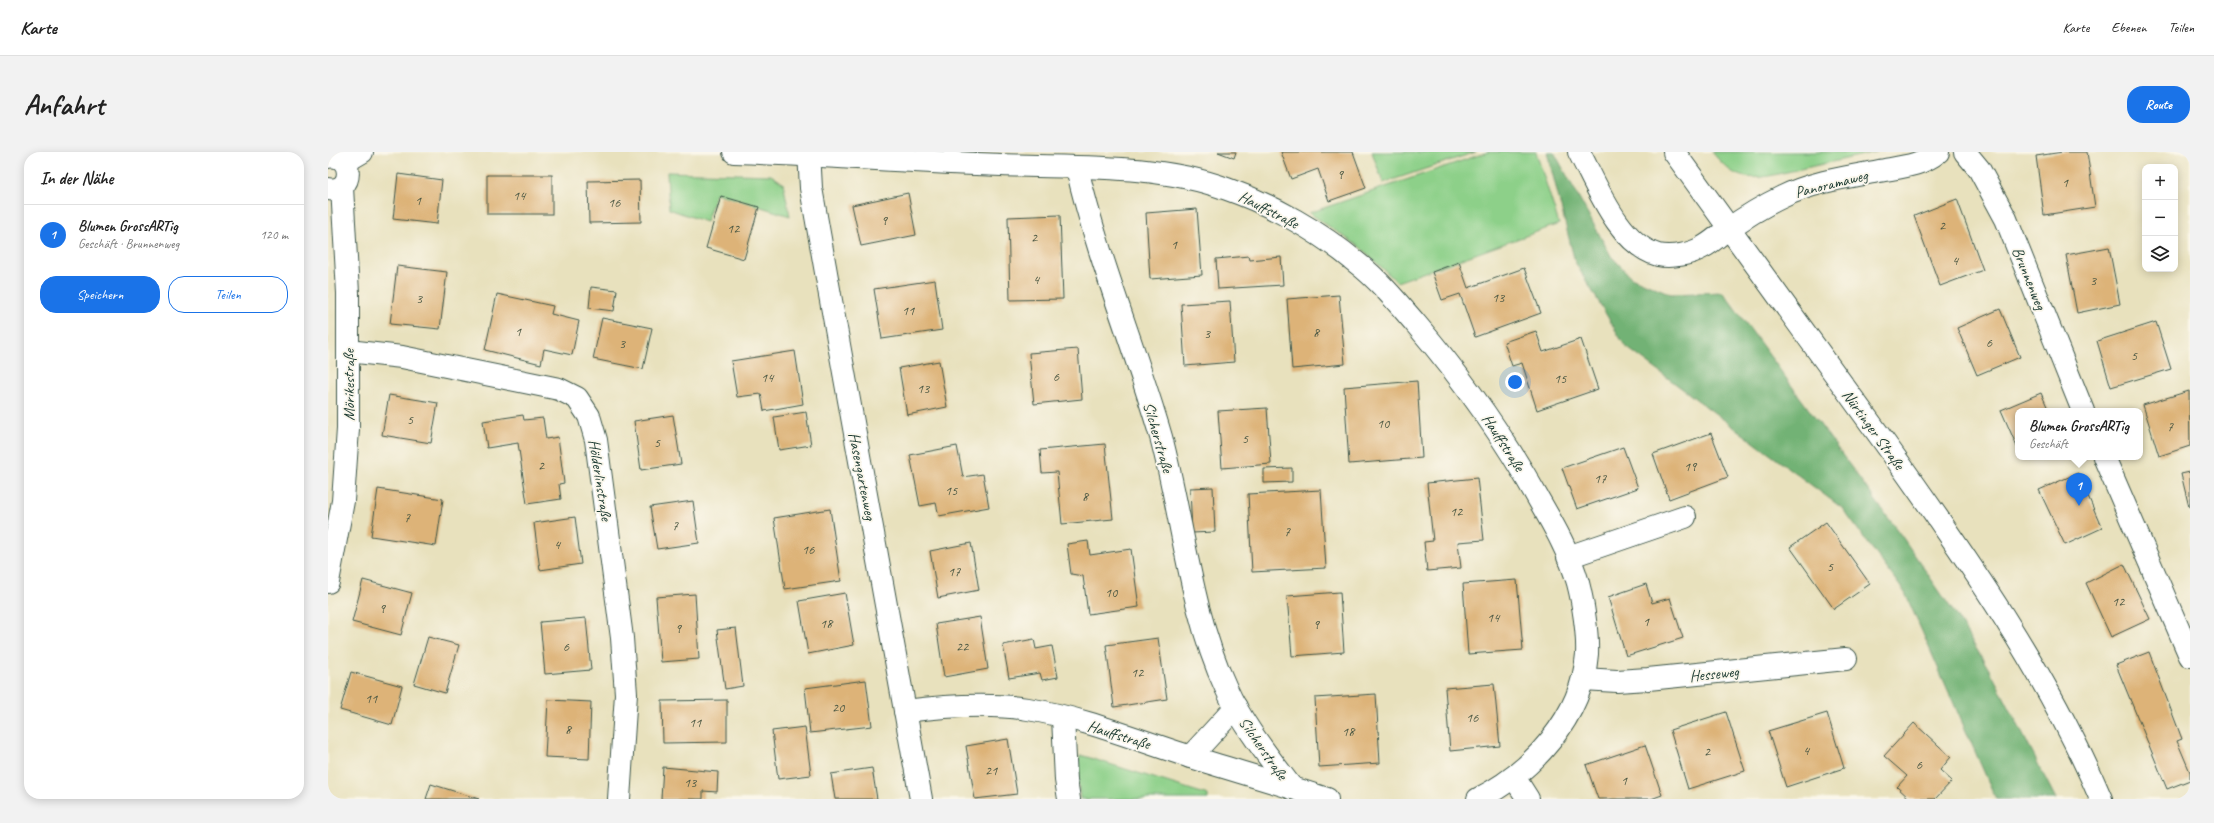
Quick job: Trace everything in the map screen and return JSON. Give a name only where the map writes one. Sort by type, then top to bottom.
[{"type":"street","name":"Hauffstraße","points":[[734,152],[809,153],[957,163],[1077,168],[1183,177],[1224,187],[1288,218],[1325,240],[1360,264],[1397,302],[1466,385],[1527,479],[1568,557],[1578,584],[1587,652],[1583,679],[1577,697],[1554,736],[1535,758],[1514,777],[1478,799]]},
{"type":"street","points":[[1579,152],[1617,221],[1629,238],[1642,249],[1660,255],[1680,255],[1702,247],[1729,228]]},
{"type":"street","name":"Nürtinger Straße","points":[[1674,152],[1952,536],[2010,628],[2060,715],[2101,799]]},
{"type":"street","name":"Panoramaweg","points":[[1729,228],[1762,207],[1796,191],[1839,179],[1920,164],[1938,152]]},
{"type":"street","name":"Brunnenweg","points":[[1965,152],[1979,169],[2006,219],[2082,408]]},
{"type":"street","name":"Hasengartenweg","points":[[809,153],[811,188],[921,799]]},
{"type":"street","name":"Mörikestraße","points":[[328,582],[343,494],[348,429],[348,351],[335,188],[348,178],[349,172],[345,157]]},
{"type":"street","name":"Silcherstraße","points":[[1077,168],[1091,222],[1160,436],[1206,633],[1217,668],[1236,707],[1252,734],[1292,788]]},
{"type":"street","name":"Hölderlinstraße","points":[[348,351],[402,357],[559,389],[577,398],[589,416],[596,440],[622,638],[626,694],[618,799]]},
{"type":"street","points":[[2105,460],[2190,656]]},
{"type":"street","points":[[1568,557],[1685,517]]},
{"type":"street","name":"Hesseweg","points":[[1583,679],[1611,681],[1648,679],[1846,659]]},
{"type":"street","name":"Hauffstraße","points":[[905,711],[932,707],[994,706],[1028,709],[1063,717],[1327,799]]},
{"type":"street","name":"Silcherstraße","points":[[1190,757],[1236,707]]},
{"type":"street","points":[[1063,717],[1066,780],[1070,799]]},
{"type":"street","points":[[1514,777],[1528,799]]},
{"type":"green space","points":[[1372,152],[1476,152],[1383,183]]},
{"type":"green space","points":[[1488,152],[1536,152],[1559,224],[1397,282],[1361,248],[1309,213]]},
{"type":"green space","points":[[1547,152],[1554,152],[1611,256],[1631,277],[1671,294],[1723,292],[1903,538],[1953,611],[1993,676],[2056,799],[1996,799],[1905,593],[1842,508],[1625,346],[1575,262]]},
{"type":"green space","points":[[1712,152],[1877,152],[1769,176],[1750,177],[1730,171]]},
{"type":"green space","points":[[667,172],[771,175],[783,183],[790,216],[716,193],[706,222],[669,209]]},
{"type":"green space","points":[[1080,756],[1208,795],[1208,799],[1080,799],[1076,766]]},
{"type":"building","points":[[1218,152],[1236,152],[1234,158]]},
{"type":"building","points":[[1281,152],[1353,152],[1366,188],[1329,201],[1318,169],[1291,179]]},
{"type":"building","points":[[2063,152],[2087,152],[2095,207],[2044,215],[2036,156]]},
{"type":"building","points":[[398,174],[442,180],[437,224],[393,219]]},
{"type":"building","points":[[487,175],[552,175],[552,214],[487,214]]},
{"type":"building","points":[[640,180],[641,222],[589,223],[588,181]]},
{"type":"building","points":[[908,193],[916,235],[861,246],[852,205]]},
{"type":"building","points":[[721,196],[759,207],[744,259],[706,248]]},
{"type":"building","points":[[1957,199],[1983,270],[1940,286],[1914,216]]},
{"type":"building","points":[[1197,209],[1202,275],[1150,279],[1146,213]]},
{"type":"building","points":[[1060,215],[1063,299],[1010,300],[1008,217]]},
{"type":"building","points":[[2109,247],[2120,304],[2077,313],[2066,255]]},
{"type":"building","points":[[1249,256],[1250,260],[1281,257],[1283,285],[1218,289],[1216,259]]},
{"type":"building","points":[[1459,262],[1468,288],[1524,268],[1541,313],[1475,337],[1460,294],[1442,300],[1432,272]]},
{"type":"building","points":[[397,266],[447,272],[440,329],[390,324]]},
{"type":"building","points":[[935,280],[942,330],[882,339],[874,289]]},
{"type":"building","points":[[591,287],[617,290],[614,311],[589,308]]},
{"type":"building","points":[[497,294],[553,306],[551,314],[579,321],[572,355],[544,349],[541,364],[485,350]]},
{"type":"building","points":[[1339,295],[1345,364],[1292,369],[1287,299]]},
{"type":"building","points":[[1230,301],[1234,362],[1185,366],[1181,304]]},
{"type":"building","points":[[2000,309],[2020,357],[1977,375],[1957,328]]},
{"type":"building","points":[[602,318],[652,328],[643,369],[593,359]]},
{"type":"building","points":[[2156,322],[2171,369],[2111,387],[2097,341]]},
{"type":"building","points":[[1536,331],[1543,352],[1581,339],[1598,389],[1537,410],[1522,363],[1512,366],[1504,342]]},
{"type":"building","points":[[1078,349],[1082,399],[1034,404],[1029,353]]},
{"type":"building","points":[[795,351],[803,404],[764,411],[761,394],[737,397],[731,361]]},
{"type":"building","points":[[939,361],[947,407],[907,415],[899,368]]},
{"type":"building","points":[[1417,381],[1422,458],[1349,464],[1344,387]]},
{"type":"building","points":[[2189,391],[2190,446],[2159,456],[2143,405]]},
{"type":"building","points":[[2041,393],[2048,408],[2015,408],[2015,442],[2001,410]]},
{"type":"building","points":[[389,395],[438,403],[431,443],[382,435]]},
{"type":"building","points":[[1267,408],[1271,464],[1222,468],[1218,411]]},
{"type":"building","points":[[806,412],[811,445],[779,450],[774,417]]},
{"type":"building","points":[[523,415],[524,420],[543,418],[546,439],[558,437],[564,483],[559,484],[561,499],[527,504],[518,443],[487,448],[483,421]]},
{"type":"building","points":[[673,415],[681,464],[641,470],[634,421]]},
{"type":"building","points":[[1711,433],[1728,477],[1669,499],[1653,454]]},
{"type":"building","points":[[1105,444],[1113,519],[1062,524],[1057,472],[1042,473],[1040,450]]},
{"type":"building","points":[[957,446],[963,477],[983,474],[989,507],[939,516],[936,503],[920,506],[910,455]]},
{"type":"building","points":[[1623,447],[1638,488],[1577,509],[1562,468]]},
{"type":"building","points":[[1292,468],[1292,482],[1264,483],[1264,469]]},
{"type":"building","points":[[2190,472],[2190,507],[2189,507],[2181,474]]},
{"type":"building","points":[[2078,473],[2102,528],[2065,545],[2039,490]]},
{"type":"building","points":[[1477,478],[1484,540],[1458,542],[1461,568],[1427,571],[1424,542],[1433,541],[1427,483]]},
{"type":"building","points":[[1213,487],[1215,532],[1192,533],[1190,488]]},
{"type":"building","points":[[378,489],[443,499],[436,546],[371,536]]},
{"type":"building","points":[[1321,490],[1326,568],[1252,572],[1248,494]]},
{"type":"building","points":[[693,501],[699,543],[657,549],[650,507]]},
{"type":"building","points":[[830,509],[841,581],[785,589],[774,518]]},
{"type":"building","points":[[575,517],[581,564],[540,570],[534,523]]},
{"type":"building","points":[[1826,522],[1870,584],[1834,609],[1790,547]]},
{"type":"building","points":[[1088,541],[1090,555],[1131,549],[1139,607],[1088,614],[1083,576],[1071,574],[1067,544]]},
{"type":"building","points":[[971,543],[979,590],[938,598],[930,551]]},
{"type":"building","points":[[2124,564],[2150,619],[2111,637],[2086,583]]},
{"type":"building","points":[[363,580],[412,593],[401,635],[352,622]]},
{"type":"building","points":[[1517,580],[1523,650],[1468,654],[1463,584]]},
{"type":"building","points":[[1646,584],[1652,603],[1670,598],[1683,638],[1626,656],[1608,597]]},
{"type":"building","points":[[1340,592],[1344,652],[1292,656],[1287,596]]},
{"type":"building","points":[[845,593],[854,645],[808,654],[799,601]]},
{"type":"building","points":[[695,594],[699,659],[661,662],[656,597]]},
{"type":"building","points":[[980,617],[988,669],[944,677],[936,624]]},
{"type":"building","points":[[586,618],[591,670],[545,674],[540,622]]},
{"type":"building","points":[[736,628],[743,686],[725,689],[717,630]]},
{"type":"building","points":[[428,637],[459,645],[445,693],[414,684]]},
{"type":"building","points":[[1158,638],[1167,699],[1114,707],[1106,645]]},
{"type":"building","points":[[1034,639],[1036,649],[1052,646],[1058,677],[1042,680],[1040,673],[1009,678],[1003,645]]},
{"type":"building","points":[[2149,652],[2182,739],[2177,741],[2190,772],[2190,780],[2167,789],[2116,665]]},
{"type":"building","points":[[351,672],[402,686],[392,725],[340,710]]},
{"type":"building","points":[[866,680],[872,726],[810,733],[805,688]]},
{"type":"building","points":[[1494,684],[1500,746],[1450,751],[1445,688]]},
{"type":"building","points":[[1376,694],[1380,763],[1319,767],[1315,698]]},
{"type":"building","points":[[548,700],[591,702],[589,759],[545,757]]},
{"type":"building","points":[[727,700],[727,742],[663,743],[662,701]]},
{"type":"building","points":[[1726,712],[1745,771],[1688,789],[1670,730]]},
{"type":"building","points":[[1827,713],[1844,768],[1786,787],[1768,731]]},
{"type":"building","points":[[1914,723],[1951,757],[1940,770],[1952,781],[1935,799],[1910,799],[1897,787],[1907,776],[1884,756]]},
{"type":"building","points":[[805,727],[811,775],[778,779],[772,731]]},
{"type":"building","points":[[1008,739],[1017,794],[975,799],[966,746]]},
{"type":"building","points":[[1645,745],[1662,795],[1651,799],[1598,799],[1586,765]]},
{"type":"building","points":[[663,767],[718,772],[717,792],[703,791],[703,799],[661,799]]},
{"type":"building","points":[[872,768],[877,799],[835,799],[831,774]]},
{"type":"building","points":[[431,784],[479,799],[426,799]]},
{"type":"place","name":"Blumen GrossARTig","points":[[2079,506]]}]
